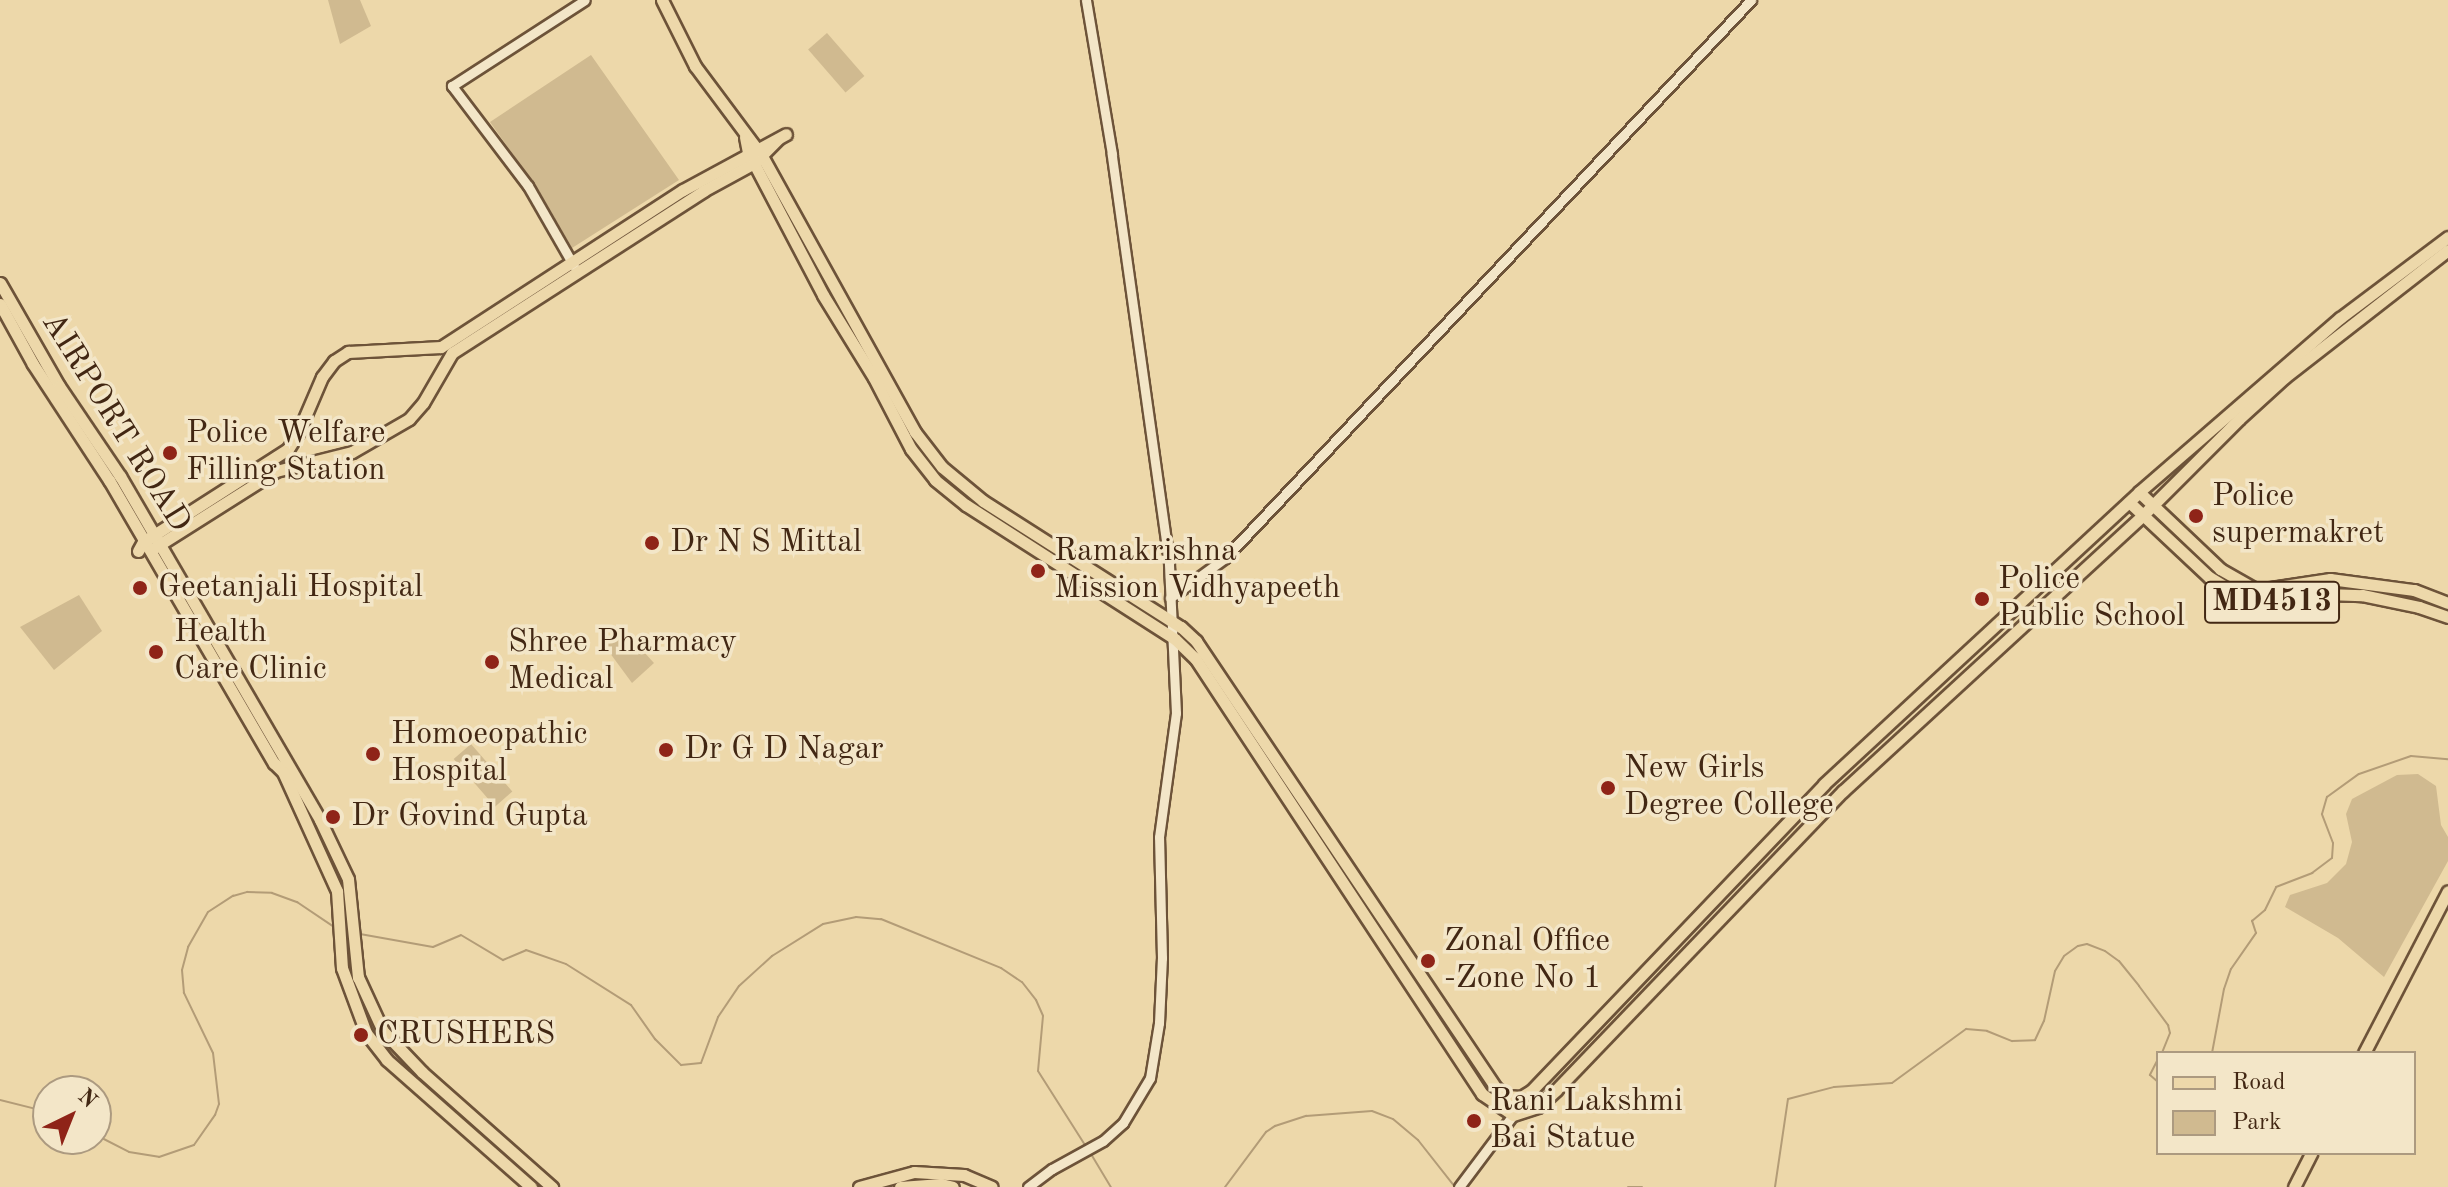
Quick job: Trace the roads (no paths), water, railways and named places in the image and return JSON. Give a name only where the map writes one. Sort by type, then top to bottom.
[{"type":"main road","points":[[662,0],[695,66],[745,132],[823,295],[911,449],[935,480],[966,505],[1175,639],[1195,658],[1482,1094],[1513,1115],[1538,1107],[1556,1090],[1843,791],[2143,515],[2285,377],[2448,250]]},
{"type":"main road","points":[[146,547],[288,449],[322,377],[334,361],[348,352],[441,347],[783,136]]},
{"type":"main road","points":[[755,155],[915,432],[942,467],[983,501],[1171,621],[1196,641],[1496,1088],[1513,1096],[1531,1091],[1824,784],[2139,492],[2340,318],[2448,237]]},
{"type":"main road","points":[[157,539],[276,471],[352,452],[409,419],[423,403],[452,353],[574,267]]},
{"type":"main road","name":"AIRPORT ROAD","points":[[0,283],[59,386],[157,539],[306,792],[338,856],[352,902],[354,953],[371,1009],[392,1042],[422,1072],[552,1187]]},
{"type":"main road","name":"AIRPORT ROAD","points":[[0,304],[33,364],[109,480],[274,763],[283,772],[325,860],[338,897],[339,951],[366,1033],[387,1060],[531,1187]]},
{"type":"main road","name":"MD4513","points":[[2139,492],[2220,569],[2257,590],[2330,579],[2414,590],[2448,603]]},
{"type":"main road","name":"MD4513","points":[[2129,502],[2209,577],[2249,601],[2262,603],[2326,594],[2362,595],[2419,607],[2448,617]]},
{"type":"main road","points":[[2365,1051],[2448,891]]},
{"type":"main road","points":[[2294,1187],[2310,1155]]},
{"type":"main road","points":[[859,1187],[914,1172],[964,1175],[992,1187]]},
{"type":"main road","points":[[900,1187],[953,1187]]},
{"type":"street","points":[[574,267],[528,186],[452,86],[585,0]]},
{"type":"street","points":[[1028,1187],[1103,1141],[1123,1123],[1150,1078],[1159,1023],[1162,958],[1159,837],[1176,713],[1175,639],[1154,445],[1086,0]]},
{"type":"street","points":[[1170,598],[1225,558],[1751,0]]},
{"type":"street","points":[[1459,1187],[1477,1167],[1513,1115],[1513,1096]]},
{"type":"waterway","points":[[2212,1051],[2231,969],[2256,933],[2252,921],[2265,910],[2276,887],[2312,873],[2332,858],[2333,843],[2322,814],[2327,797],[2359,774],[2411,756],[2448,759]]},
{"type":"waterway","points":[[112,1143],[129,1152],[159,1157],[194,1145],[215,1115],[219,1104],[213,1053],[184,993],[182,970],[188,947],[208,912],[233,896],[247,892],[272,893],[297,902],[334,927]]},
{"type":"waterway","points":[[360,934],[433,947],[461,935],[503,960],[526,950],[566,964],[631,1005],[655,1039],[681,1065],[701,1063],[718,1017],[739,986],[772,956],[823,924],[856,917],[881,919],[1001,968],[1022,982],[1036,1000],[1043,1016],[1038,1071],[1085,1145]]},
{"type":"waterway","points":[[1775,1187],[1788,1099],[1834,1087],[1892,1083],[1966,1029],[1987,1031],[2012,1041],[2035,1040],[2044,1021],[2055,971],[2064,956],[2078,946],[2087,944],[2119,961],[2168,1025],[2170,1033],[2163,1051]]},
{"type":"waterway","points":[[2156,1063],[2150,1075],[2156,1080]]},
{"type":"waterway","points":[[0,1100],[32,1108]]},
{"type":"waterway","points":[[1225,1187],[1266,1132],[1275,1126],[1306,1116],[1372,1111],[1393,1119],[1418,1140],[1455,1187]]},
{"type":"waterway","points":[[1091,1154],[1111,1187]]},
{"type":"waterway","points":[[1628,1187],[1642,1187]]},
{"type":"place","name":"Police Welfare Filling Station","points":[[170,453]]},
{"type":"place","name":"Police supermakret","points":[[2196,516]]},
{"type":"place","name":"Dr N S Mittal","points":[[652,543]]},
{"type":"place","name":"Ramakrishna Mission Vidhyapeeth","points":[[1038,571]]},
{"type":"place","name":"Geetanjali Hospital","points":[[140,588]]},
{"type":"place","name":"Police Public School","points":[[1982,599]]},
{"type":"place","name":"Health Care Clinic","points":[[156,652]]},
{"type":"place","name":"Shree Pharmacy Medical","points":[[492,662]]},
{"type":"place","name":"Dr G D Nagar","points":[[666,750]]},
{"type":"place","name":"Homoeopathic Hospital","points":[[373,754]]},
{"type":"place","name":"New Girls Degree College","points":[[1608,788]]},
{"type":"place","name":"Dr Govind Gupta","points":[[333,817]]},
{"type":"place","name":"Zonal Office -Zone No 1","points":[[1428,961]]},
{"type":"place","name":"CRUSHERS","points":[[361,1035]]},
{"type":"place","name":"Rani Lakshmi Bai Statue","points":[[1474,1121]]}]
